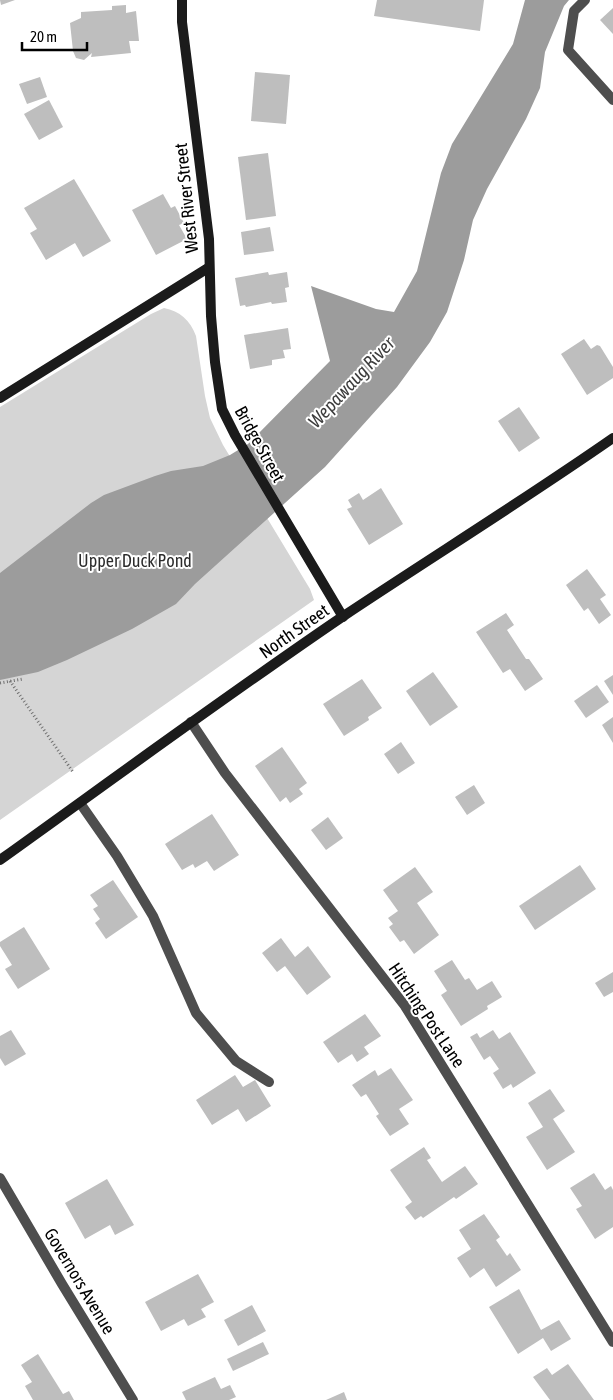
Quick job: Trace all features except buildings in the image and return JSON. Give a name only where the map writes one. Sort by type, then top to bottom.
[{"type":"street","name":"West River Street","points":[[0,398],[208,268],[209,239],[182,22],[182,0]]},
{"type":"street","points":[[585,0],[574,11],[568,50],[613,100]]},
{"type":"street","name":"Bridge Street","points":[[208,268],[215,362],[222,409],[235,435],[342,617]]},
{"type":"street","name":"North Street","points":[[0,860],[191,722],[342,617],[537,491],[613,438]]},
{"type":"street","name":"Hitching Post Lane","points":[[191,722],[231,781],[405,1006],[613,1342]]},
{"type":"street","points":[[80,803],[153,916],[196,1013],[236,1061],[269,1082]]},
{"type":"street","name":"Governors Avenue","points":[[0,1178],[62,1284],[134,1400]]},
{"type":"path","points":[[0,683],[23,679]]},
{"type":"path","points":[[10,681],[73,772]]},
{"type":"green space","name":"Upper Duck Pond","points":[[164,308],[180,314],[194,330],[210,418],[223,445],[310,589],[314,600],[0,820],[0,407],[151,314]]},
{"type":"water","name":"Wepawaug River","points":[[525,0],[569,0],[564,6],[545,52],[540,88],[526,119],[487,189],[473,220],[464,260],[447,312],[430,342],[397,387],[325,467],[195,584],[176,604],[132,629],[67,660],[38,672],[0,680],[0,573],[104,495],[171,471],[203,466],[230,455],[248,444],[330,361],[311,286],[376,309],[394,312],[417,271],[441,173],[452,144],[513,44]]}]
